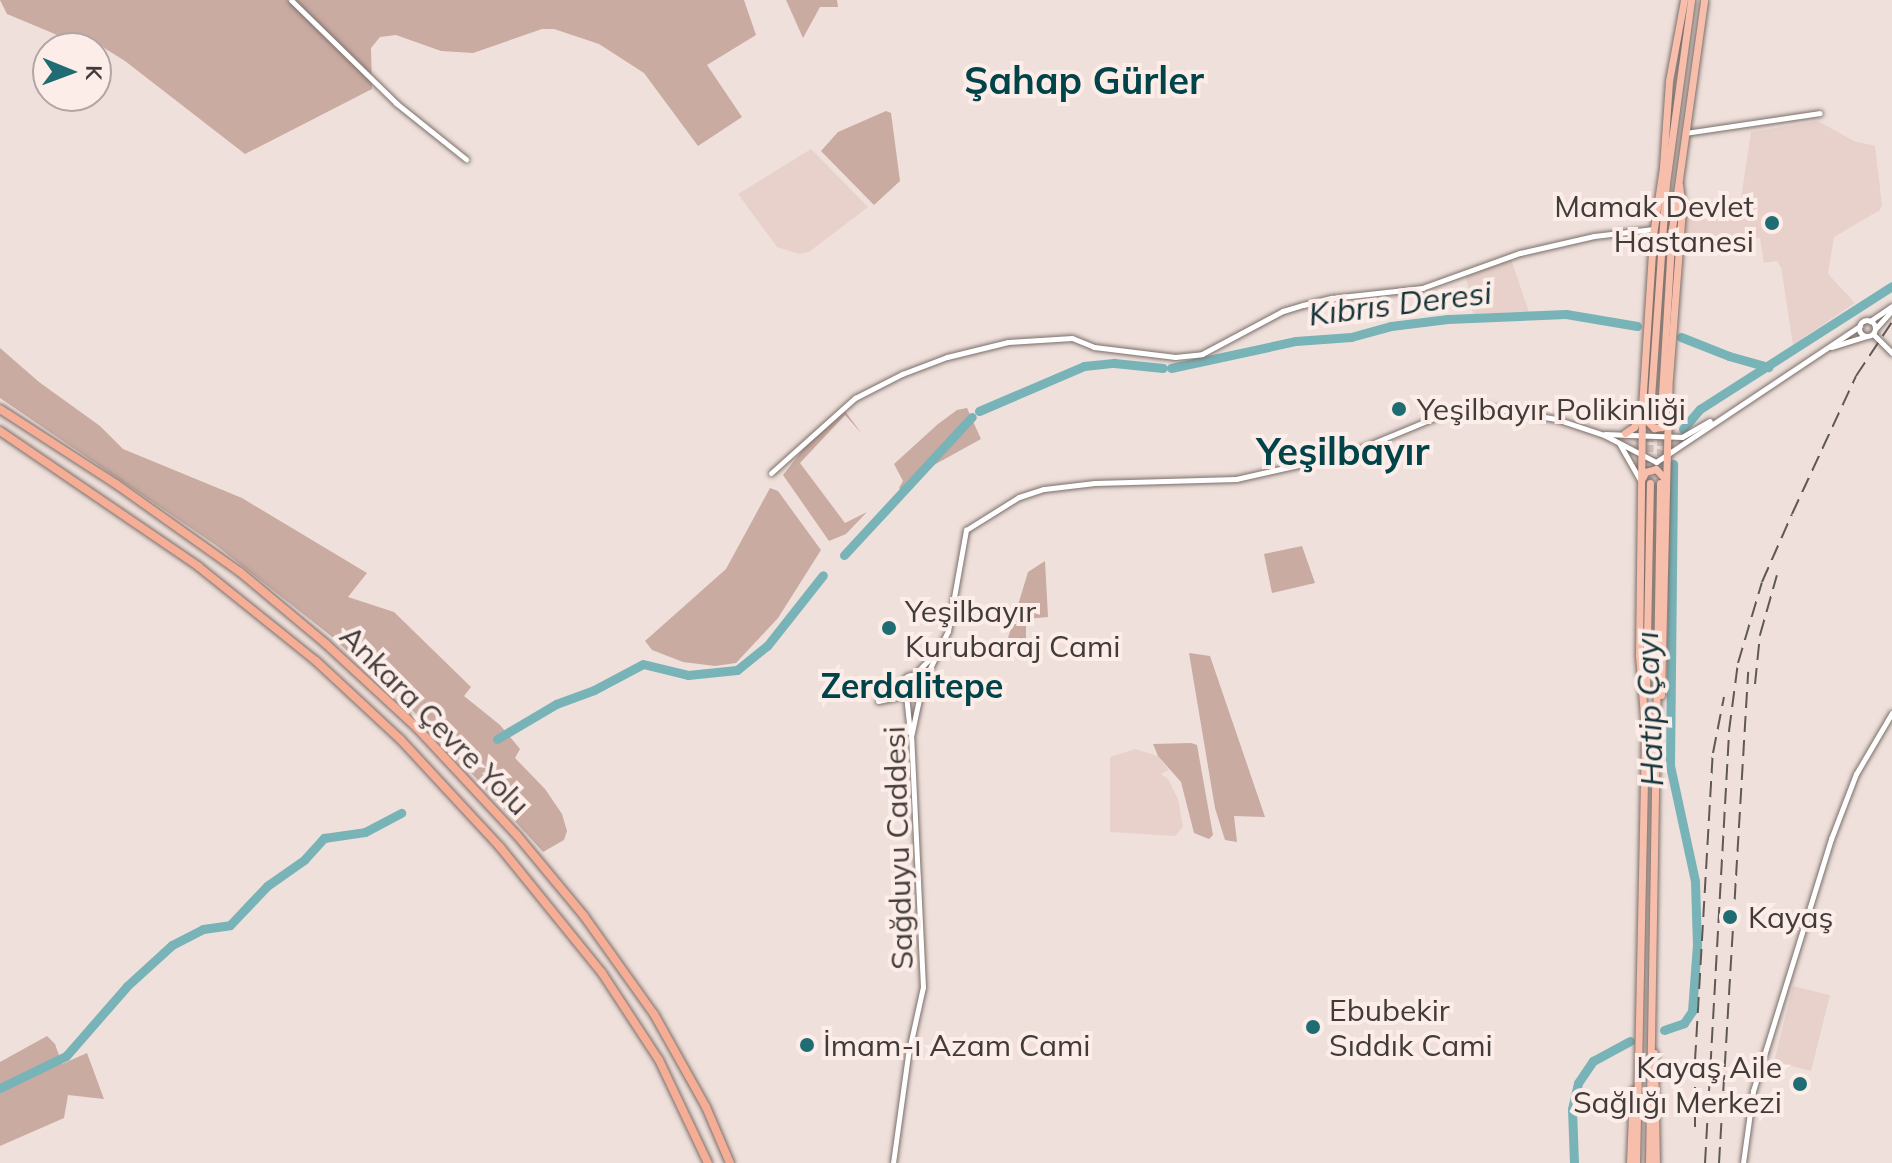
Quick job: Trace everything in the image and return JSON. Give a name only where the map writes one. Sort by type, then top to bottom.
[{"type":"highway","points":[[1645,727],[1639,655],[1642,407],[1654,229],[1669,81],[1684,0]]},
{"type":"highway","points":[[1650,412],[1665,197],[1691,0]]},
{"type":"highway","points":[[1642,407],[1643,419],[1654,428],[1662,427],[1682,209],[1679,185],[1704,0]]},
{"type":"highway","points":[[1625,433],[1637,423],[1642,407]]},
{"type":"highway","name":"Ankara Çevre Yolu","points":[[0,409],[217,555],[326,644],[417,728],[516,834],[584,916],[654,1014],[706,1107],[730,1163]]},
{"type":"highway","points":[[1663,482],[1668,457],[1665,414]]},
{"type":"highway","name":"Ankara Çevre Yolu","points":[[0,431],[199,567],[316,661],[400,739],[527,878],[610,984],[659,1060],[708,1163]]},
{"type":"highway","points":[[1640,482],[1645,472],[1656,469],[1663,472],[1663,676],[1656,733],[1649,1163]]},
{"type":"highway","points":[[1633,1163],[1638,1069],[1650,483]]},
{"type":"highway","points":[[1651,1037],[1656,1061],[1656,1163]]},
{"type":"street","points":[[291,0],[396,103],[466,159]]},
{"type":"street","points":[[1685,133],[1820,113]]},
{"type":"street","points":[[771,473],[855,398],[902,374],[950,356],[1008,342],[1072,338],[1094,347],[1164,356],[1202,354],[1283,311],[1303,305],[1332,298],[1436,285],[1520,253],[1594,236],[1654,229]]},
{"type":"street","points":[[1604,435],[1625,433],[1682,437],[1718,418],[1892,308]]},
{"type":"street","points":[[1830,347],[1871,333],[1892,308]]},
{"type":"street","points":[[1870,321],[1871,333]]},
{"type":"street","points":[[1860,326],[1892,353]]},
{"type":"street","name":"Sağduyu Caddesi","points":[[893,1163],[908,1055],[923,987],[911,737],[922,685],[948,631],[966,530],[1019,497],[1044,489],[1095,483],[1236,479],[1347,454],[1446,413],[1487,407],[1556,419],[1604,435]]},
{"type":"street","points":[[1665,414],[1672,429],[1682,437]]},
{"type":"street","points":[[1604,435],[1656,462],[1668,457],[1718,418]]},
{"type":"street","points":[[1619,443],[1640,482]]},
{"type":"street","points":[[913,676],[922,680],[917,691],[878,701],[913,676],[938,650]]},
{"type":"street","points":[[902,684],[911,737]]},
{"type":"street","points":[[1743,1163],[1753,1091],[1831,839],[1856,774],[1892,713]]},
{"type":"shaded area","points":[[0,0],[744,0],[756,35],[707,65],[742,117],[698,146],[644,73],[599,44],[554,29],[542,29],[473,53],[441,51],[396,35],[380,37],[371,48],[372,89],[245,154],[112,53],[112,32],[50,32],[7,14]]},
{"type":"shaded area","points":[[786,0],[837,0],[838,7],[820,7],[803,38]]},
{"type":"shaded area","points":[[886,111],[891,113],[900,181],[874,205],[821,151],[838,132]]},
{"type":"shaded area","name":"Mamak Devlet Hastanesi","points":[[1818,121],[1854,141],[1875,146],[1882,205],[1880,210],[1834,237],[1828,274],[1855,303],[1793,345],[1781,267],[1777,261],[1764,263],[1760,238],[1686,235],[1687,200],[1740,205],[1751,132]]},
{"type":"shaded area","points":[[811,149],[868,207],[809,252],[799,254],[777,247],[738,194]]},
{"type":"shaded area","points":[[1511,259],[1529,312],[1473,314],[1466,276]]},
{"type":"shaded area","points":[[0,348],[39,382],[100,426],[123,449],[242,498],[367,573],[348,597],[394,612],[471,687],[464,696],[500,725],[520,749],[515,758],[545,789],[562,814],[567,831],[564,840],[543,852],[426,723],[331,636],[217,546],[0,398]]},
{"type":"shaded area","points":[[967,408],[981,439],[923,471],[902,491],[899,488],[903,481],[894,464],[938,424],[957,410]]},
{"type":"shaded area","points":[[845,411],[862,434],[845,415],[800,463],[845,523],[867,512],[846,534],[829,541],[783,475],[805,447]]},
{"type":"shaded area","points":[[770,488],[778,491],[821,550],[778,618],[736,663],[715,666],[683,662],[652,650],[645,641],[726,569]]},
{"type":"shaded area","points":[[1302,546],[1315,583],[1272,593],[1264,554]]},
{"type":"shaded area","points":[[1045,561],[1048,617],[1026,619],[1026,648],[1005,648],[1028,572]]},
{"type":"shaded area","points":[[1189,653],[1210,656],[1265,817],[1234,816],[1237,842],[1225,840],[1215,808]]},
{"type":"shaded area","points":[[1153,744],[1197,745],[1213,835],[1209,839],[1194,833],[1181,782],[1158,756]]},
{"type":"shaded area","points":[[1135,749],[1158,756],[1169,770],[1161,774],[1168,779],[1178,799],[1183,827],[1175,836],[1110,832],[1110,757]]},
{"type":"shaded area","points":[[1793,986],[1830,995],[1811,1071],[1774,1062]]},
{"type":"shaded area","points":[[47,1036],[55,1044],[62,1064],[87,1053],[104,1099],[68,1095],[64,1118],[0,1146],[0,1062]]},
{"type":"waterway","name":"Hatip Çayı","points":[[1683,429],[1700,409],[1892,286]]},
{"type":"waterway","name":"Kıbrıs Deresi","points":[[1171,368],[1296,341],[1351,337],[1391,326],[1448,319],[1566,314],[1637,326]]},
{"type":"waterway","name":"Kıbrıs Deresi","points":[[1681,337],[1768,367]]},
{"type":"waterway","name":"Kıbrıs Deresi","points":[[979,411],[1084,366],[1114,363],[1163,368]]},
{"type":"waterway","name":"Kıbrıs Deresi","points":[[844,555],[972,417]]},
{"type":"waterway","name":"Hatip Çayı","points":[[1664,1030],[1684,1023],[1692,1011],[1697,945],[1695,881],[1670,765],[1673,464]]},
{"type":"waterway","name":"Kıbrıs Deresi","points":[[497,739],[556,704],[594,690],[643,664],[688,675],[737,670],[767,646],[823,575]]},
{"type":"waterway","name":"Kıbrıs Deresi","points":[[0,1088],[66,1056],[127,986],[172,945],[203,929],[230,925],[267,886],[304,860],[324,838],[365,832],[401,813]]},
{"type":"waterway","name":"Hatip Çayı","points":[[1574,1163],[1572,1109],[1578,1083],[1593,1061],[1630,1041]]},
{"type":"tunnel","points":[[1650,412],[1650,483]]},
{"type":"tunnel","points":[[1660,477],[1661,412]]},
{"type":"railway","points":[[1705,1163],[1729,731],[1738,663],[1762,582],[1792,514],[1856,376],[1892,322]]},
{"type":"railway","points":[[1755,684],[1760,635],[1777,575]]},
{"type":"railway","points":[[1719,1163],[1748,672]]},
{"type":"railway","points":[[1695,1127],[1695,1061],[1713,753],[1724,697]]},
{"type":"place","name":"Mamak Devlet Hastanesi","points":[[1772,223]]},
{"type":"place","name":"Yeşilbayır Polikinliği","points":[[1399,409]]},
{"type":"place","name":"Yeşilbayır Kurubaraj Cami","points":[[889,628]]},
{"type":"place","name":"Kayaş","points":[[1730,917]]},
{"type":"place","name":"Ebubekir Sıddık Cami","points":[[1313,1027]]},
{"type":"place","name":"İmam-ı Azam Cami","points":[[807,1045]]},
{"type":"place","name":"Kayaş Aile Sağlığı Merkezi","points":[[1800,1084]]},
{"type":"district","name":"Şahap Gürler","points":[[1084,81]]},
{"type":"district","name":"Yeşilbayır","points":[[1343,452]]},
{"type":"district","name":"Zerdalitepe","points":[[912,686]]}]
